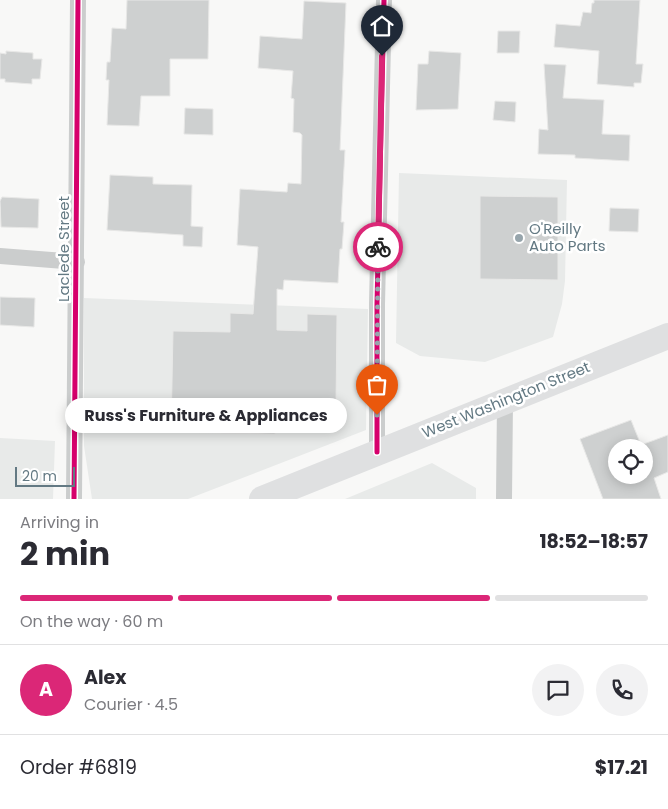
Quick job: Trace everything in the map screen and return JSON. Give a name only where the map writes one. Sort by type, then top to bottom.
[{"type":"main road","name":"West Washington Street","points":[[262,499],[668,336]]},
{"type":"street","name":"Laclede Street","points":[[74,499],[78,0]]},
{"type":"street","points":[[377,452],[377,304],[384,0]]},
{"type":"street","points":[[0,256],[77,262]]},
{"type":"street","points":[[504,499],[505,400]]},
{"type":"shaded area","points":[[399,173],[567,180],[565,281],[562,304],[553,337],[485,362],[420,356],[396,343]]},
{"type":"shaded area","points":[[84,298],[368,309],[366,430],[188,499],[92,499],[84,446]]},
{"type":"shaded area","points":[[0,438],[55,441],[53,499],[0,499]]},
{"type":"shaded area","points":[[432,463],[476,488],[476,499],[345,499]]},
{"type":"building","points":[[127,0],[209,0],[208,59],[170,59],[170,96],[141,96],[139,126],[107,125],[109,80],[106,80],[107,62],[110,62],[112,28],[126,29]]},
{"type":"building","points":[[594,0],[640,0],[636,64],[643,64],[641,83],[634,83],[634,87],[597,84],[599,51],[554,47],[556,24],[580,26],[583,12],[591,13]]},
{"type":"building","points":[[304,1],[346,3],[340,150],[345,150],[341,222],[344,222],[342,249],[340,249],[338,283],[284,280],[283,290],[277,289],[277,330],[307,331],[307,314],[337,315],[336,406],[276,405],[275,434],[171,432],[173,331],[230,332],[230,313],[253,314],[258,247],[237,245],[240,189],[287,192],[288,183],[301,184],[302,135],[293,132],[294,99],[291,98],[293,71],[258,68],[260,36],[302,39]]},
{"type":"building","points":[[498,31],[520,31],[519,53],[497,53]]},
{"type":"building","points":[[6,51],[33,53],[33,59],[42,59],[40,79],[32,79],[32,84],[5,82],[5,79],[0,79],[0,53],[6,54]]},
{"type":"building","points":[[429,51],[461,53],[458,109],[416,110],[418,64],[428,64]]},
{"type":"building","points":[[544,64],[566,65],[563,98],[604,100],[602,134],[630,135],[629,161],[575,158],[575,155],[538,154],[539,129],[548,130]]},
{"type":"building","points":[[495,101],[516,102],[515,122],[493,120]]},
{"type":"building","points":[[185,108],[213,109],[213,135],[184,134]]},
{"type":"building","points":[[110,175],[153,177],[153,184],[192,185],[191,226],[203,227],[202,247],[183,246],[183,235],[107,230]]},
{"type":"building","name":"O'Reilly Auto Parts","points":[[480,196],[558,197],[558,280],[480,279]]},
{"type":"building","points":[[2,197],[39,199],[38,228],[1,227],[0,201]]},
{"type":"building","points":[[610,208],[639,209],[638,232],[609,231]]},
{"type":"building","points":[[0,297],[35,298],[34,327],[0,325]]},
{"type":"building","points":[[631,420],[639,439],[608,439],[608,484],[653,484],[653,441],[668,435],[668,472],[654,478],[661,499],[603,499],[580,439]]},
{"type":"cycle path","points":[[74,499],[78,0]]},
{"type":"cycle path","points":[[377,452],[377,304],[384,0]]},
{"type":"way so far","points":[[377,415],[378,247]]},
{"type":"place","name":"O'Reilly Auto Parts","points":[[519,238]]},
{"type":"place","name":"Russ's Furniture & Appliances","points":[[377,415]]},
{"type":"route","points":[[378,247],[382,56]]}]
